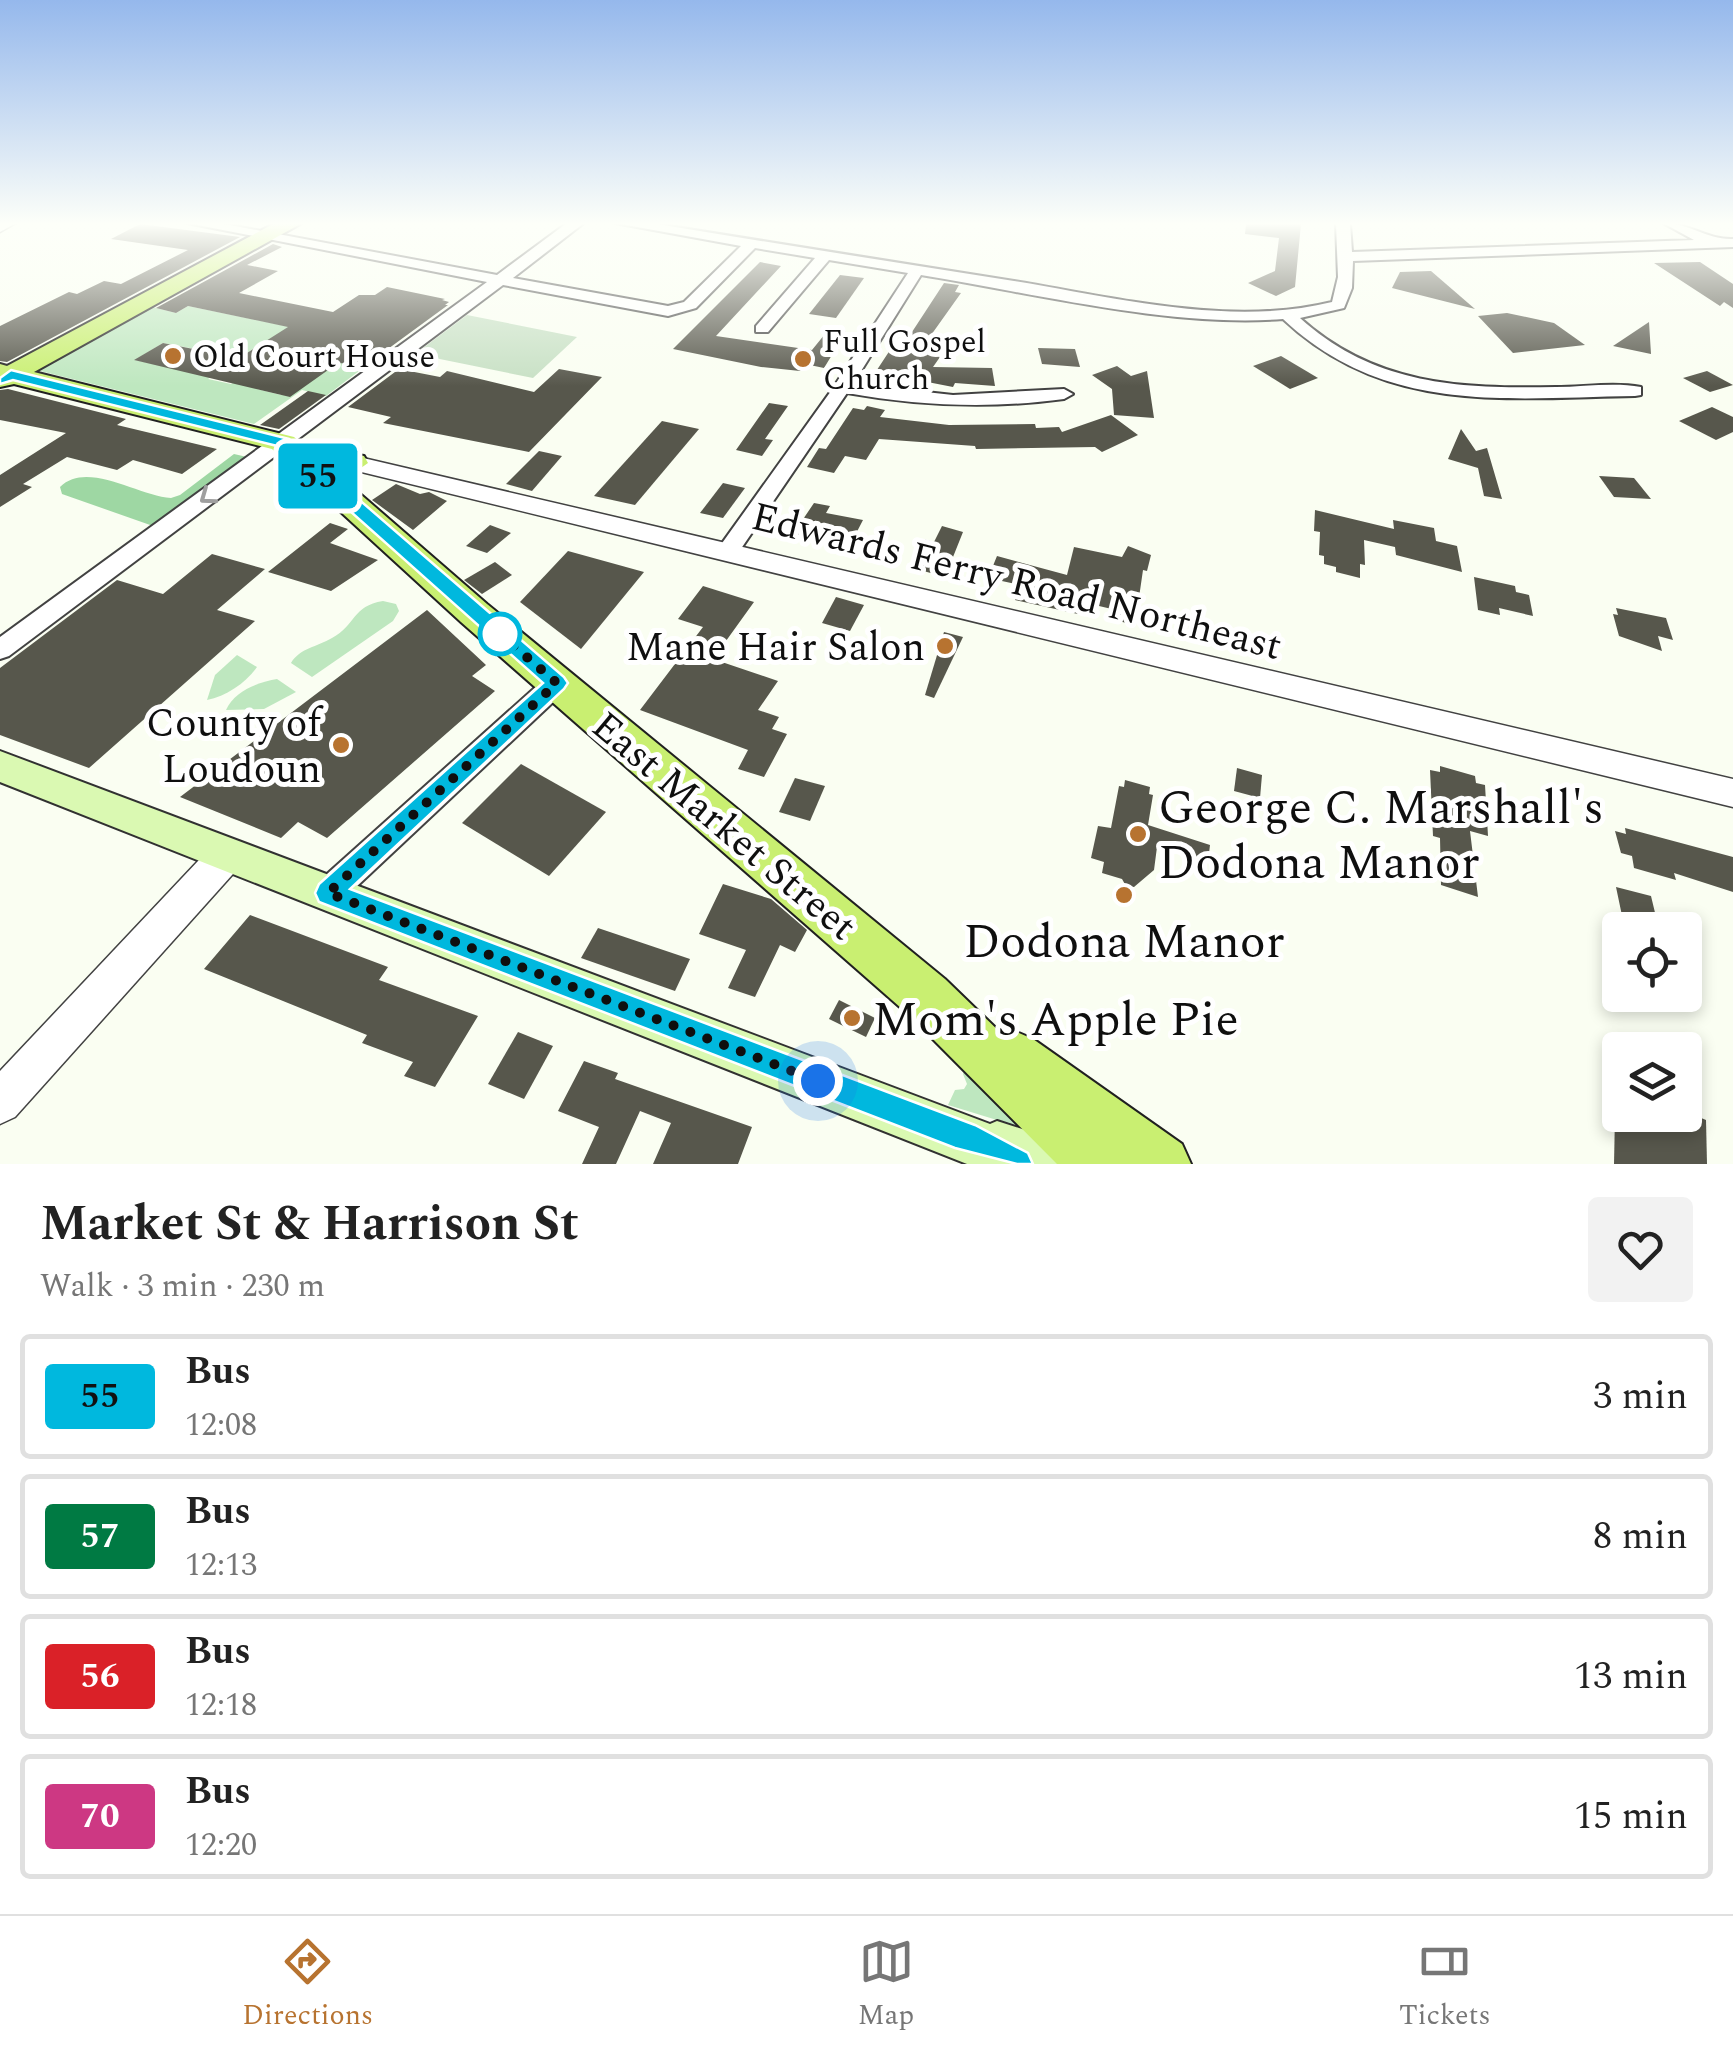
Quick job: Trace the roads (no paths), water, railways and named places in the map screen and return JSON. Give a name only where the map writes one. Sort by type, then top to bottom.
[{"type":"main road","points":[[4,376],[191,277]]},
{"type":"main road","name":"East Market Street","points":[[4,376],[283,442],[557,683],[927,997],[1097,1164]]},
{"type":"main road","points":[[322,479],[353,462]]},
{"type":"main road","points":[[0,766],[964,1136],[1061,1164]]},
{"type":"main road","name":"East Market Street","points":[[927,997],[1162,1164]]},
{"type":"main road","points":[[964,1136],[1017,1164]]},
{"type":"street","points":[[481,277],[675,310],[690,305],[718,277]]},
{"type":"street","points":[[0,650],[506,277]]},
{"type":"street","points":[[762,329],[806,277]]},
{"type":"street","points":[[728,551],[913,277]]},
{"type":"street","points":[[963,277],[1159,309],[1284,312],[1325,308],[1342,302],[1343,277]]},
{"type":"street","points":[[1284,312],[1332,356],[1394,381],[1465,390],[1635,391]]},
{"type":"street","points":[[842,387],[947,403],[982,404],[1064,394]]},
{"type":"street","name":"Edwards Ferry Road Northeast","points":[[283,442],[1733,793]]},
{"type":"street","points":[[328,893],[557,683]]},
{"type":"street","points":[[0,1102],[228,854]]},
{"type":"place","name":"Old Court House","points":[[173,356]]},
{"type":"place","name":"Full Gospel Church","points":[[803,359]]},
{"type":"place","name":"Mane Hair Salon","points":[[945,646]]},
{"type":"place","name":"County of Loudoun","points":[[341,745]]},
{"type":"place","name":"George C. Marshall's Dodona Manor","points":[[1138,834]]},
{"type":"place","name":"Dodona Manor","points":[[1124,895]]},
{"type":"place","name":"Mom's Apple Pie","points":[[852,1018]]}]
